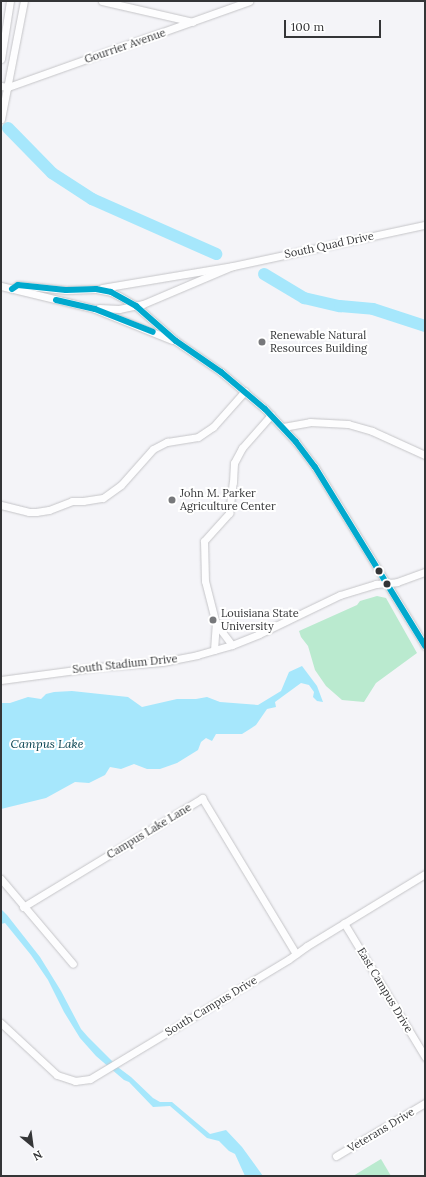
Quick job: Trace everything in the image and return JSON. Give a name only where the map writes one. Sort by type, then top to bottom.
[{"type":"street","points":[[1,58],[10,1]]},
{"type":"street","points":[[1,119],[5,87],[24,1]]},
{"type":"street","points":[[102,1],[193,22]]},
{"type":"street","name":"Gourrier Avenue","points":[[5,87],[193,22],[248,1]]},
{"type":"street","name":"South Quad Drive","points":[[96,289],[233,266],[425,225]]},
{"type":"street","name":"South Quad Drive","points":[[95,309],[136,306],[233,266]]},
{"type":"street","points":[[12,289],[18,285],[66,290],[96,289],[111,292],[136,306],[176,342],[221,372],[245,391],[283,427],[315,467],[425,646]]},
{"type":"street","points":[[1,286],[17,292],[95,309],[176,342]]},
{"type":"street","points":[[1,505],[29,512],[36,512],[49,510],[72,501],[83,502],[103,498],[121,485],[153,449],[167,442],[198,437],[208,431],[245,391]]},
{"type":"street","points":[[214,650],[216,624],[205,580],[204,541],[229,513],[234,463],[242,448],[270,415]]},
{"type":"street","points":[[283,427],[310,422],[348,424],[372,431],[425,455]]},
{"type":"street","name":"South Stadium Drive","points":[[1,680],[98,667],[162,662],[214,650],[232,645],[340,596],[376,584],[397,582],[425,572]]},
{"type":"street","points":[[216,624],[232,645]]},
{"type":"street","name":"Campus Lake Lane","points":[[23,907],[202,798],[296,954]]},
{"type":"street","name":"South Campus Drive","points":[[1,1023],[52,1071],[61,1077],[75,1081],[86,1081],[425,874]]},
{"type":"street","points":[[1,879],[23,907],[73,964]]},
{"type":"street","name":"East Campus Drive","points":[[344,923],[425,1057]]},
{"type":"street","name":"Veterans Drive","points":[[336,1156],[425,1103]]},
{"type":"green space","points":[[377,596],[386,598],[417,653],[376,683],[364,702],[342,700],[326,686],[315,670],[308,646],[301,637],[299,631],[357,605],[360,601]]},
{"type":"green space","points":[[381,1159],[391,1176],[353,1176]]},
{"type":"water","name":"Campus Lake","points":[[302,666],[317,686],[323,702],[317,701],[313,697],[314,692],[309,685],[301,683],[275,702],[276,707],[267,709],[256,725],[250,729],[242,734],[216,734],[212,741],[206,738],[201,742],[198,750],[177,763],[160,769],[147,769],[134,764],[121,769],[110,767],[105,775],[89,783],[75,782],[46,798],[1,809],[1,703],[10,703],[28,697],[41,699],[46,694],[72,691],[128,697],[142,707],[177,699],[196,699],[207,697],[220,702],[258,705],[281,691],[289,672]]},
{"type":"water","points":[[1,909],[40,957],[61,991],[81,1029],[88,1037],[119,1068],[153,1098],[160,1102],[172,1102],[210,1134],[226,1130],[242,1147],[263,1176],[245,1176],[235,1154],[229,1151],[219,1141],[207,1138],[170,1106],[153,1107],[129,1082],[124,1080],[96,1056],[80,1038],[64,1012],[48,980],[31,955],[5,923],[1,924]]},
{"type":"waterway","points":[[8,128],[52,173],[92,199],[216,254]]},
{"type":"waterway","points":[[264,274],[304,298],[340,306],[373,309],[425,326]]},
{"type":"transit line","points":[[12,289],[18,285],[66,290],[96,289],[111,292],[136,306],[176,341],[221,372],[265,409],[296,442],[315,467],[425,646]]},
{"type":"transit line","points":[[56,300],[95,309],[153,332]]},
{"type":"place","name":"Renewable Natural Resources Building","points":[[262,342]]},
{"type":"place","name":"John M. Parker Agriculture Center","points":[[172,500]]},
{"type":"place","name":"Louisiana State University","points":[[213,620]]}]
